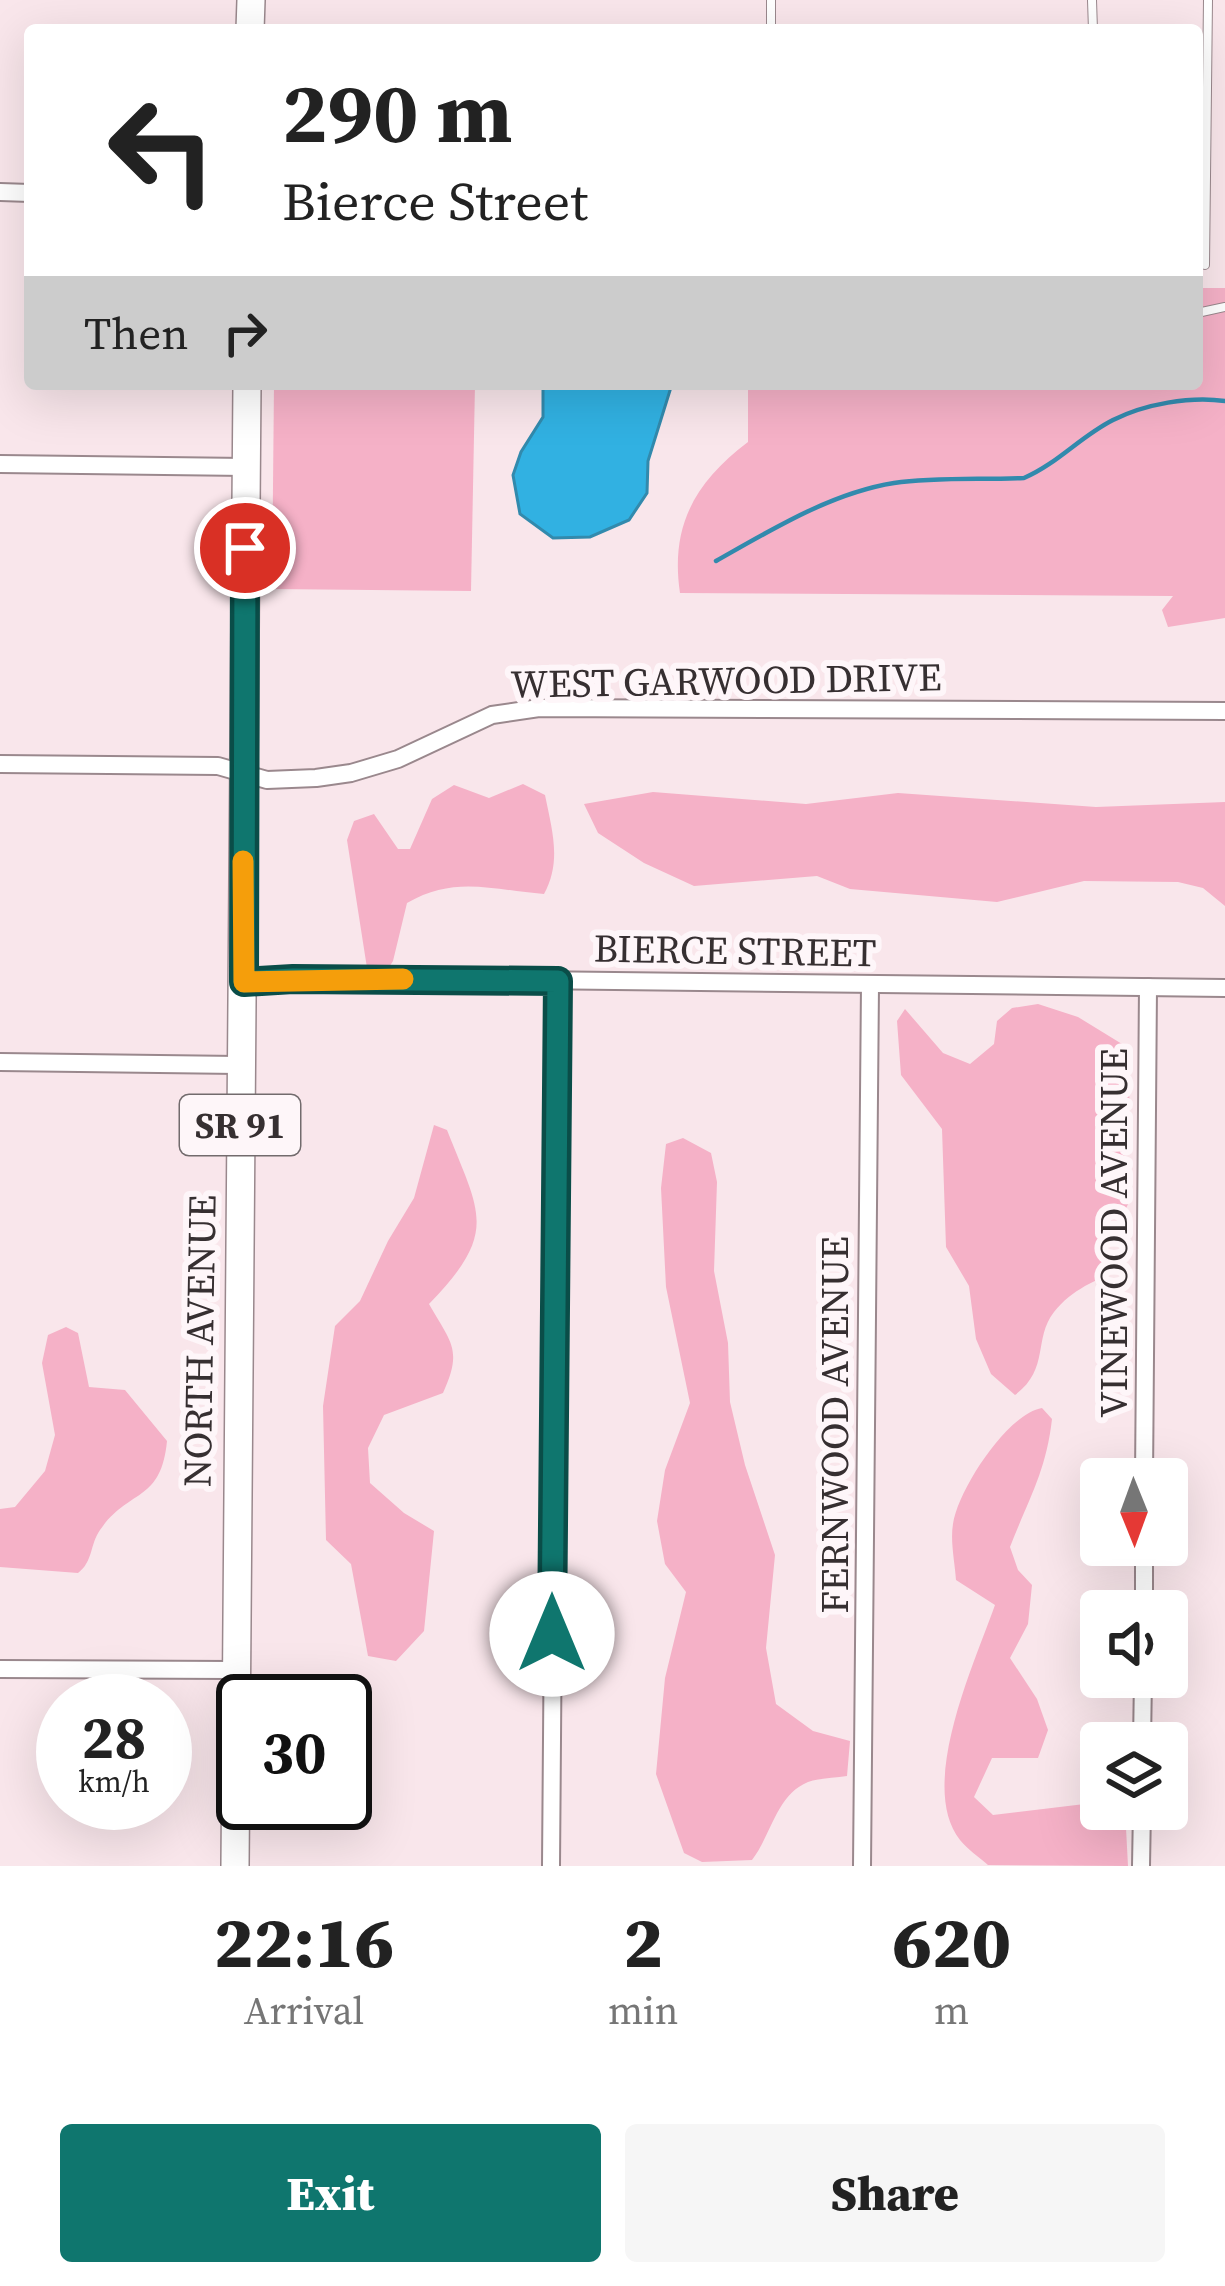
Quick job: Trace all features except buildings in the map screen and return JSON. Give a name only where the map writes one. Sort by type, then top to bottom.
[{"type":"main road","name":"NORTH AVENUE","points":[[235,1866],[247,390]]},
{"type":"street","points":[[0,464],[246,466]]},
{"type":"street","name":"WEST GARWOOD DRIVE","points":[[0,764],[218,766],[266,780],[351,773],[398,759],[492,715],[539,708],[1225,711]]},
{"type":"street","points":[[551,1866],[558,981]]},
{"type":"street","name":"BIERCE STREET","points":[[244,982],[1225,988]]},
{"type":"street","name":"FERNWOOD AVENUE","points":[[862,1866],[870,985]]},
{"type":"street","name":"VINEWOOD AVENUE","points":[[1144,1458],[1148,987]]},
{"type":"street","points":[[0,1062],[238,1064]]},
{"type":"street","points":[[0,1670],[234,1670]]},
{"type":"street","points":[[1141,1866],[1142,1830]]},
{"type":"lane","points":[[1203,92],[1208,0]]},
{"type":"lane","points":[[1203,163],[1205,266]]},
{"type":"shaded area","points":[[1203,288],[1225,288],[1225,618],[1168,627],[1162,610],[1173,596],[680,593],[679,547],[690,507],[714,473],[748,442],[748,390],[1203,390]]},
{"type":"shaded area","points":[[274,390],[475,390],[471,591],[272,589]]},
{"type":"shaded area","points":[[523,784],[545,795],[550,821],[553,870],[544,894],[474,886],[425,894],[407,903],[386,972],[367,968],[347,840],[354,821],[374,814],[398,849],[410,849],[432,799],[454,785],[489,798]]},
{"type":"shaded area","points":[[653,792],[806,804],[898,793],[1096,807],[1225,802],[1225,906],[1203,888],[1178,882],[1084,881],[997,902],[850,889],[817,876],[694,886],[644,863],[598,833],[584,804]]},
{"type":"shaded area","points":[[1038,1004],[1078,1017],[1122,1044],[1130,1102],[1124,1158],[1128,1204],[1108,1249],[1127,1268],[1078,1290],[1061,1304],[1048,1322],[1033,1375],[1015,1395],[991,1374],[976,1339],[969,1286],[946,1247],[942,1129],[901,1075],[897,1021],[905,1009],[943,1053],[970,1064],[994,1044],[997,1021],[1012,1008]]},
{"type":"shaded area","points":[[434,1125],[447,1130],[468,1182],[477,1222],[466,1258],[429,1304],[452,1347],[452,1366],[443,1393],[384,1415],[368,1448],[370,1483],[434,1531],[424,1631],[396,1661],[368,1656],[351,1564],[326,1540],[323,1406],[335,1326],[360,1301],[414,1198]]},
{"type":"shaded area","points":[[683,1138],[711,1153],[717,1182],[714,1271],[728,1343],[730,1402],[775,1555],[766,1648],[776,1704],[813,1731],[850,1741],[847,1776],[797,1788],[781,1806],[752,1860],[702,1862],[684,1853],[656,1774],[665,1678],[686,1592],[665,1564],[657,1521],[665,1470],[690,1403],[666,1287],[661,1188],[666,1144]]},
{"type":"shaded area","points":[[66,1327],[78,1333],[89,1387],[125,1390],[167,1441],[164,1461],[151,1485],[100,1530],[78,1573],[0,1567],[0,1509],[15,1507],[45,1471],[55,1435],[42,1363],[48,1335]]},
{"type":"shaded area","points":[[1042,1408],[1052,1419],[1046,1454],[1010,1547],[1018,1570],[1032,1585],[1028,1624],[1010,1658],[1037,1699],[1048,1730],[1038,1758],[992,1758],[974,1797],[993,1815],[1080,1805],[1080,1830],[1126,1830],[1128,1866],[988,1865],[960,1840],[948,1817],[947,1757],[954,1724],[995,1605],[956,1580],[953,1524],[964,1492],[986,1456],[1028,1413]]},
{"type":"water","points":[[543,390],[670,390],[648,461],[647,493],[629,520],[590,537],[553,538],[520,514],[513,475],[543,417]]},
{"type":"waterway","points":[[716,561],[847,495],[910,481],[1024,478],[1126,414],[1183,401],[1225,401]]},
{"type":"slow traffic","points":[[243,861],[244,982],[403,979]]},
{"type":"route","points":[[245,548],[244,982],[558,981],[552,1634]]}]
